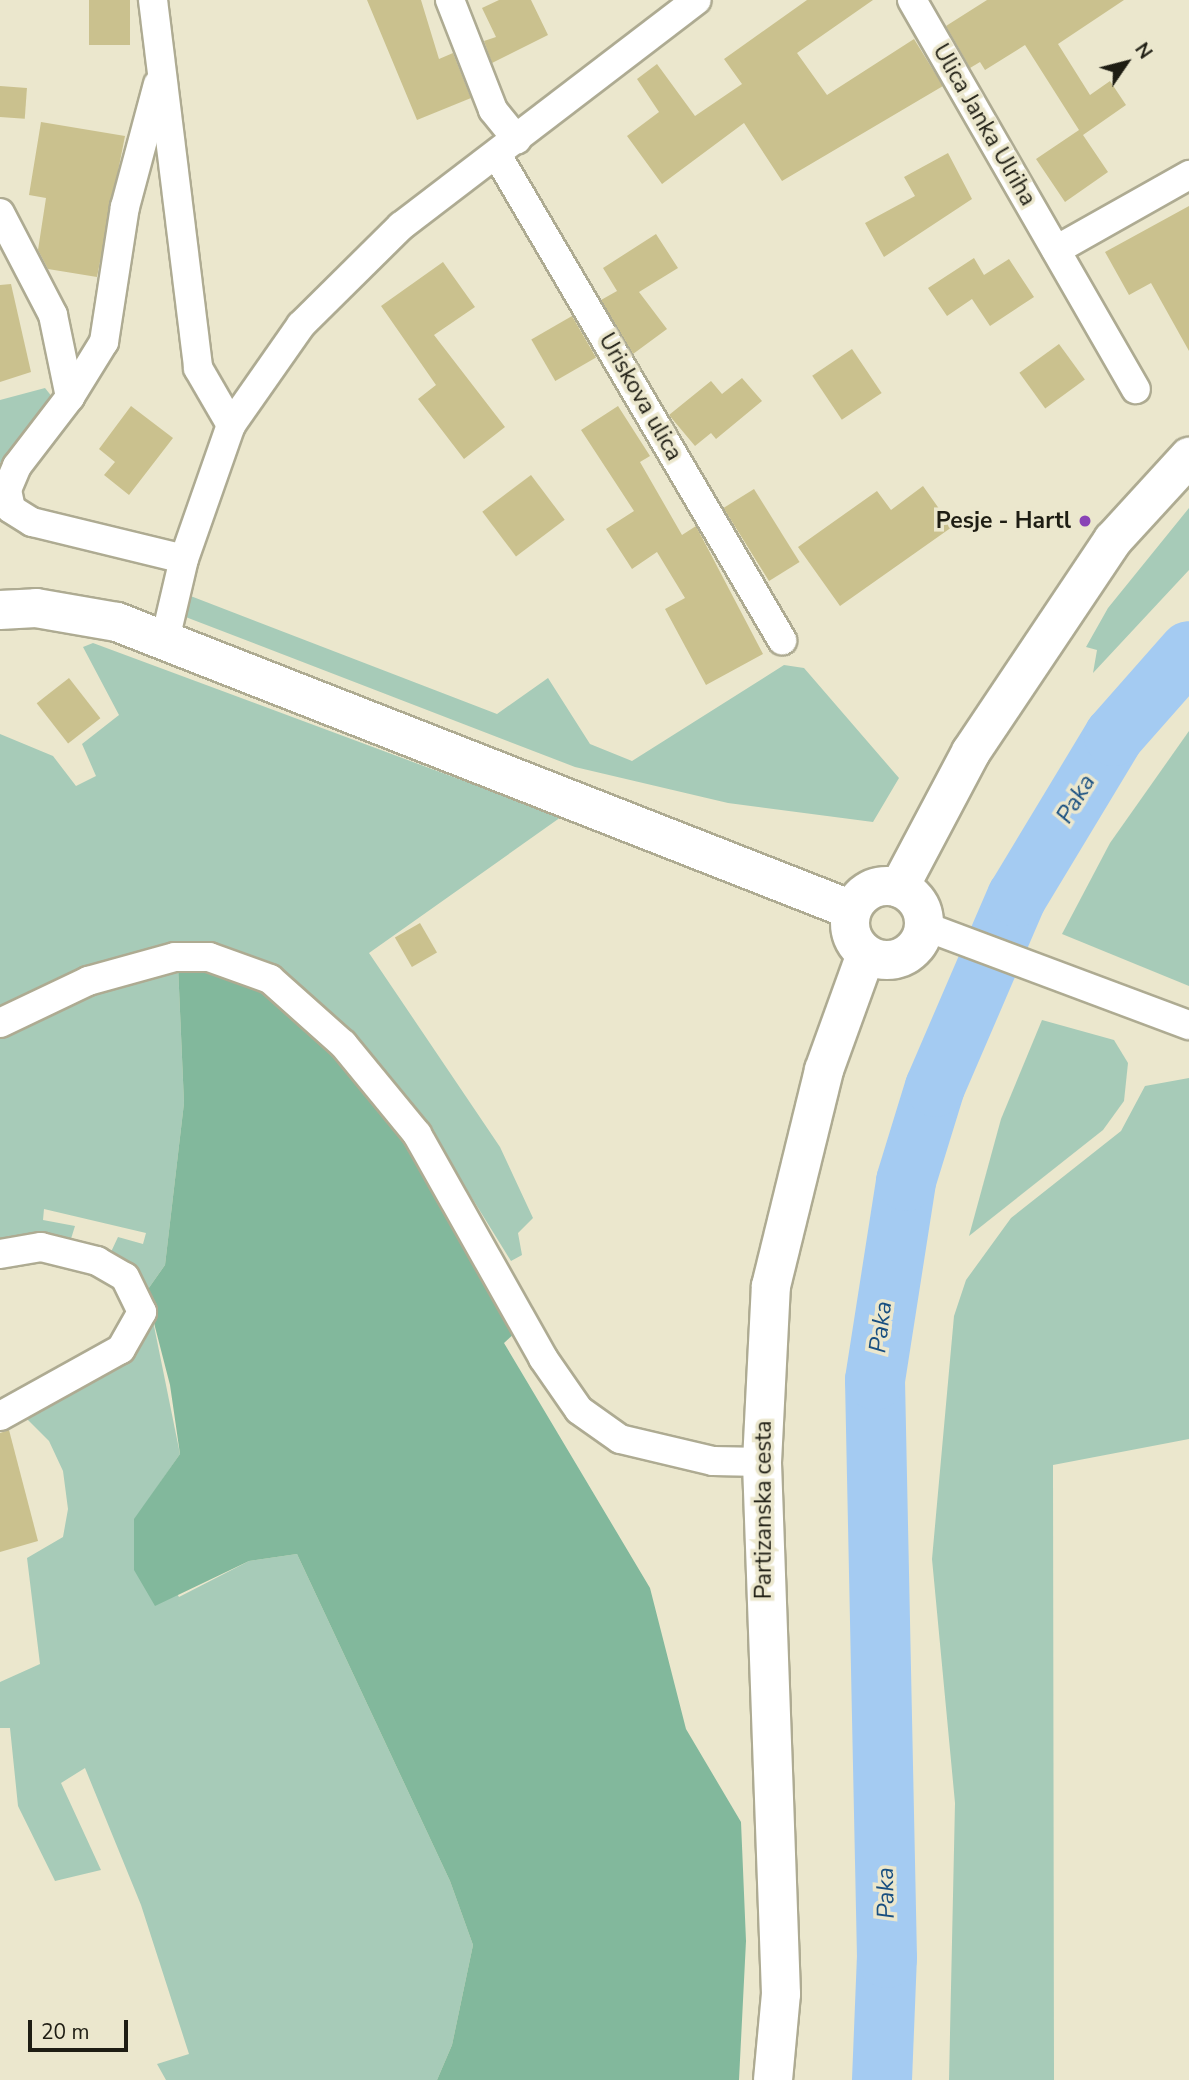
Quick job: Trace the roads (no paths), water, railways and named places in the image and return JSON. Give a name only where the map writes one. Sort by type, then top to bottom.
[{"type":"main road","points":[[899,888],[971,752],[1113,540],[1189,457]]},
{"type":"main road","points":[[0,610],[36,608],[117,622],[164,644],[852,910]]},
{"type":"main road","points":[[899,888],[917,901],[924,926],[903,956],[866,954],[851,934],[852,910],[866,892],[899,888]]},
{"type":"main road","name":"Partizanska cesta","points":[[774,2080],[782,1994],[762,1462],[771,1286],[824,1070],[866,954]]},
{"type":"street","points":[[153,0],[160,78],[198,368],[231,425]]},
{"type":"street","name":"Uriskova ulica","points":[[450,0],[507,148],[782,640]]},
{"type":"street","points":[[164,644],[184,559],[231,425],[273,362],[344,278],[696,0]]},
{"type":"street","name":"Ulica Janka Ulriha","points":[[912,0],[1136,389]]},
{"type":"street","points":[[160,78],[125,207],[104,342],[70,397],[17,466],[7,490],[11,509],[32,522],[184,559]]},
{"type":"street","points":[[1056,250],[1189,175]]},
{"type":"street","points":[[0,213],[53,315],[70,397]]},
{"type":"street","points":[[924,926],[1053,979],[1189,1025]]},
{"type":"street","points":[[0,1023],[88,981],[175,957],[209,957],[270,979],[343,1044],[418,1134],[542,1358],[579,1410],[620,1439],[713,1461],[762,1462]]},
{"type":"street","points":[[0,1254],[41,1247],[97,1261],[125,1277],[142,1312],[121,1349],[0,1416]]},
{"type":"waterway","name":"Paka","points":[[882,2080],[887,1958],[875,1380],[906,1181],[935,1087],[1017,897],[1114,736],[1189,651]]},
{"type":"place","name":"Pesje - Hartl","points":[[1085,521]]}]
